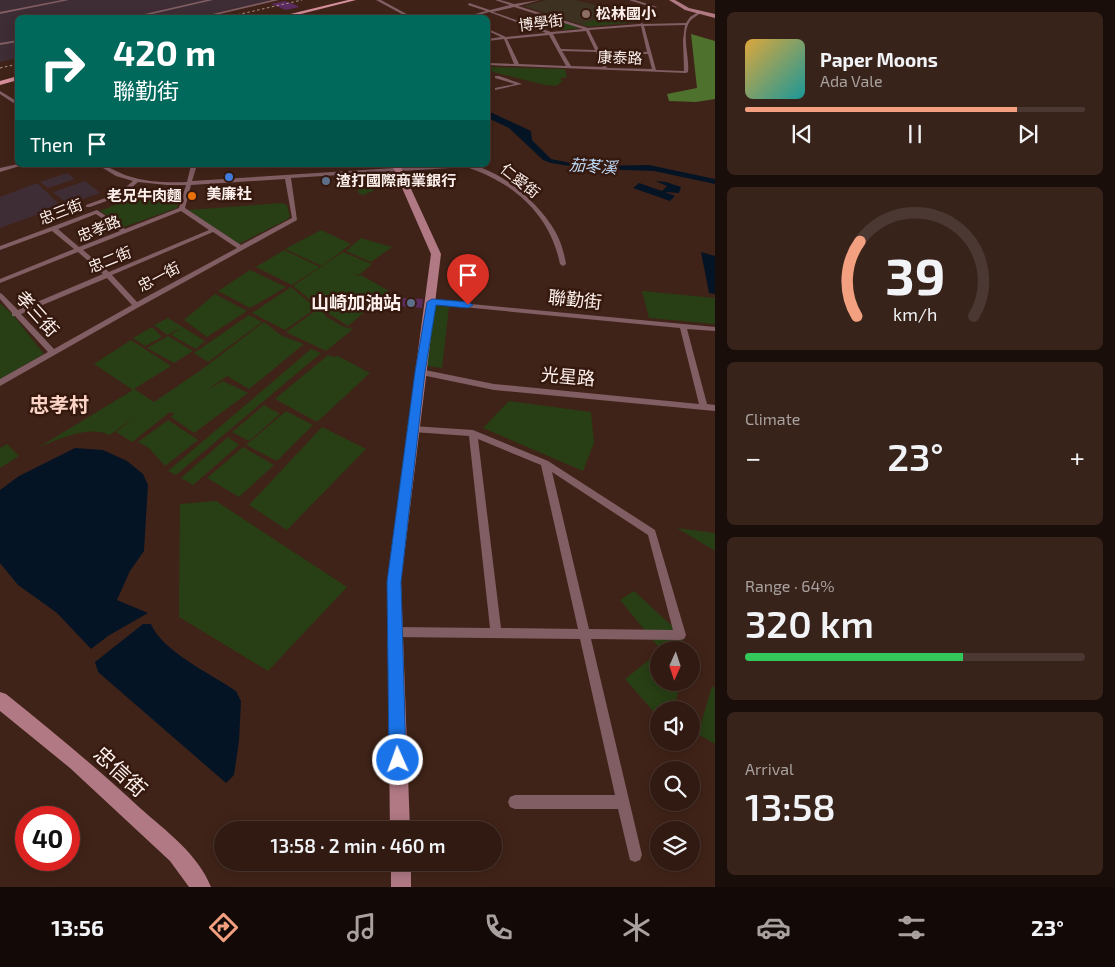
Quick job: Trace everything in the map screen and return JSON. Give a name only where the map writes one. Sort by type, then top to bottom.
[{"type":"main road","points":[[286,15],[342,1],[354,0]]},
{"type":"main road","points":[[0,82],[15,78]]},
{"type":"street","points":[[0,13],[67,0]]},
{"type":"street","points":[[142,15],[211,0]]},
{"type":"street","points":[[210,15],[277,0]]},
{"type":"street","points":[[378,0],[407,15]]},
{"type":"street","points":[[497,0],[586,28],[605,68]]},
{"type":"street","points":[[474,15],[538,0]]},
{"type":"street","points":[[631,0],[655,6]]},
{"type":"street","points":[[671,0],[699,13],[715,16]]},
{"type":"street","points":[[469,4],[550,32],[569,67]]},
{"type":"street","points":[[687,24],[699,13]]},
{"type":"street","points":[[642,24],[654,70]]},
{"type":"street","name":"博學街","points":[[490,40],[586,28],[642,24],[687,24]]},
{"type":"street","name":"康泰路","points":[[490,64],[687,71],[684,36],[687,24]]},
{"type":"street","points":[[490,31],[505,38],[517,65]]},
{"type":"street","points":[[0,44],[15,42]]},
{"type":"street","points":[[559,50],[650,53]]},
{"type":"street","points":[[497,76],[520,84],[497,89]]},
{"type":"street","points":[[0,92],[15,103]]},
{"type":"street","points":[[0,170],[15,166]]},
{"type":"street","name":"仁愛街","points":[[104,167],[112,172],[137,180],[159,183],[288,177],[397,167]]},
{"type":"street","points":[[193,167],[182,209],[241,248]]},
{"type":"street","points":[[397,167],[436,254],[432,302],[420,372],[394,582],[400,821]]},
{"type":"street","name":"仁愛街","points":[[472,167],[493,174],[528,202],[557,238],[562,264]]},
{"type":"street","name":"忠一街","points":[[0,383],[136,305],[295,219],[288,177]]},
{"type":"street","points":[[88,206],[121,194],[137,180]]},
{"type":"street","name":"忠孝路","points":[[0,281],[182,209]]},
{"type":"street","name":"忠三街","points":[[0,248],[97,212],[126,232]]},
{"type":"street","points":[[53,228],[108,276],[136,305]]},
{"type":"street","name":"忠二街","points":[[15,314],[214,230]]},
{"type":"street","name":"孝三街","points":[[0,295],[15,314],[52,352]]},
{"type":"street","name":"聯勤街","points":[[432,302],[715,329]]},
{"type":"street","points":[[683,326],[704,407]]},
{"type":"street","name":"光星路","points":[[420,372],[468,384],[715,408]]},
{"type":"street","points":[[394,632],[680,635],[652,533],[545,463],[473,433],[413,429]]},
{"type":"street","points":[[473,433],[496,633]]},
{"type":"street","points":[[545,463],[635,855]]},
{"type":"street","name":"忠信街","points":[[0,700],[76,762],[177,854],[201,887]]},
{"type":"street","points":[[515,802],[623,802]]},
{"type":"street","points":[[401,871],[401,887]]},
{"type":"shaded area","points":[[0,0],[274,0],[205,15],[15,15],[15,58],[0,62]]},
{"type":"shaded area","name":"松林國小","points":[[547,0],[575,0],[611,9],[640,22],[588,27],[524,6]]},
{"type":"shaded area","points":[[67,173],[75,179],[48,188],[40,182]]},
{"type":"shaded area","points":[[85,181],[100,193],[68,204],[53,192]]},
{"type":"shaded area","points":[[37,183],[61,206],[0,228],[0,197]]},
{"type":"green space","points":[[618,13],[637,22],[590,26],[582,24]]},
{"type":"green space","points":[[546,17],[579,28],[564,30],[531,19]]},
{"type":"green space","points":[[691,34],[715,41],[715,99],[696,102],[669,101],[667,94],[697,88]]},
{"type":"green space","points":[[490,67],[565,69],[567,77],[560,79],[563,81],[556,86],[490,70]]},
{"type":"green space","points":[[394,173],[374,178],[373,191],[363,195],[359,194],[354,174]]},
{"type":"green space","points":[[127,200],[179,202],[177,208],[124,227],[100,211]]},
{"type":"green space","points":[[282,203],[287,205],[290,216],[288,219],[239,244],[188,210]]},
{"type":"green space","points":[[321,230],[351,244],[322,266],[285,249]]},
{"type":"green space","points":[[361,238],[392,247],[371,262],[346,251]]},
{"type":"green space","points":[[284,250],[320,267],[292,285],[256,267]]},
{"type":"green space","points":[[343,252],[372,264],[359,275],[352,273],[359,276],[361,275],[389,291],[348,326],[326,312],[325,316],[344,327],[353,329],[326,351],[286,332],[318,309],[324,311],[293,286]]},
{"type":"green space","points":[[250,270],[286,287],[250,308],[218,291]]},
{"type":"green space","points":[[291,287],[316,308],[285,330],[252,313]]},
{"type":"green space","points":[[642,291],[715,298],[715,324],[649,318]]},
{"type":"green space","points":[[215,294],[247,311],[207,337],[184,320]]},
{"type":"green space","points":[[0,303],[14,316],[44,354],[0,379]]},
{"type":"green space","points":[[435,306],[449,307],[442,368],[426,366]]},
{"type":"green space","points":[[249,315],[262,322],[208,362],[194,353]]},
{"type":"green space","points":[[168,318],[205,341],[196,349],[171,335],[182,328],[167,335],[154,325]]},
{"type":"green space","points":[[264,322],[282,336],[304,344],[249,389],[227,376],[206,391],[223,381],[248,393],[194,433],[171,417],[174,414],[170,412],[132,442],[116,432],[136,416],[110,435],[101,432],[83,432],[39,447],[133,390],[94,364],[131,340],[171,366],[134,389],[154,402],[201,370]]},
{"type":"green space","points":[[152,327],[162,337],[145,346],[133,338]]},
{"type":"green space","points":[[168,336],[193,351],[174,363],[147,348]]},
{"type":"green space","points":[[311,349],[321,353],[176,475],[168,471]]},
{"type":"green space","points":[[328,355],[338,356],[370,373],[317,422],[275,399]]},
{"type":"green space","points":[[509,401],[591,412],[594,443],[583,471],[483,428]]},
{"type":"green space","points":[[264,405],[280,414],[249,441],[232,432]]},
{"type":"green space","points":[[286,411],[313,425],[277,461],[246,445]]},
{"type":"green space","points":[[168,420],[198,440],[165,466],[149,448],[138,442]]},
{"type":"green space","points":[[322,427],[366,449],[287,530],[249,505]]},
{"type":"green space","points":[[228,437],[239,445],[193,485],[181,478]]},
{"type":"green space","points":[[7,444],[19,456],[0,468],[0,448]]},
{"type":"green space","points":[[243,447],[274,465],[239,497],[207,478]]},
{"type":"green space","points":[[216,501],[347,587],[268,671],[179,617],[180,504]]},
{"type":"green space","points":[[677,528],[715,533],[715,551]]},
{"type":"green space","points":[[634,591],[684,637],[682,641],[654,641],[620,600]]},
{"type":"green space","points":[[650,659],[650,691],[678,691],[676,701],[650,701],[650,708],[625,679]]},
{"type":"green space","points":[[712,686],[715,688],[715,744],[700,735],[700,727]]},
{"type":"water","name":"茄苳溪","points":[[490,112],[531,131],[532,140],[551,159],[585,166],[649,165],[715,179],[715,184],[654,171],[589,169],[551,163],[543,160],[509,128],[490,119]]},
{"type":"water","points":[[655,181],[681,187],[679,193],[665,192],[675,196],[670,201],[633,188],[639,183],[662,191],[667,186]]},
{"type":"water","points":[[701,252],[715,256],[715,294],[709,293]]},
{"type":"water","points":[[75,448],[103,450],[127,461],[143,474],[148,485],[144,551],[130,571],[117,600],[148,613],[108,636],[91,649],[57,613],[18,585],[0,563],[0,490],[19,476]]},
{"type":"water","points":[[143,624],[151,624],[157,634],[176,653],[236,691],[241,701],[239,741],[234,775],[226,783],[98,672],[95,662]]},
{"type":"building","points":[[285,1],[299,7],[286,10],[271,4]]},
{"type":"building","name":"山崎加油站","points":[[400,298],[423,299],[422,308],[398,306]]},
{"type":"railway","points":[[236,15],[302,0]]},
{"type":"railway","points":[[0,68],[15,65]]},
{"type":"place","name":"松林國小","points":[[586,14]]},
{"type":"place","name":"美廉社","points":[[229,177]]},
{"type":"place","name":"渣打國際商業銀行","points":[[326,181]]},
{"type":"place","name":"老兄牛肉麵","points":[[192,196]]},
{"type":"place","name":"山崎加油站","points":[[411,303]]},
{"type":"district","name":"忠孝村","points":[[59,405]]},
{"type":"route","points":[[398,760],[394,582],[420,372],[432,302],[468,305]]}]
